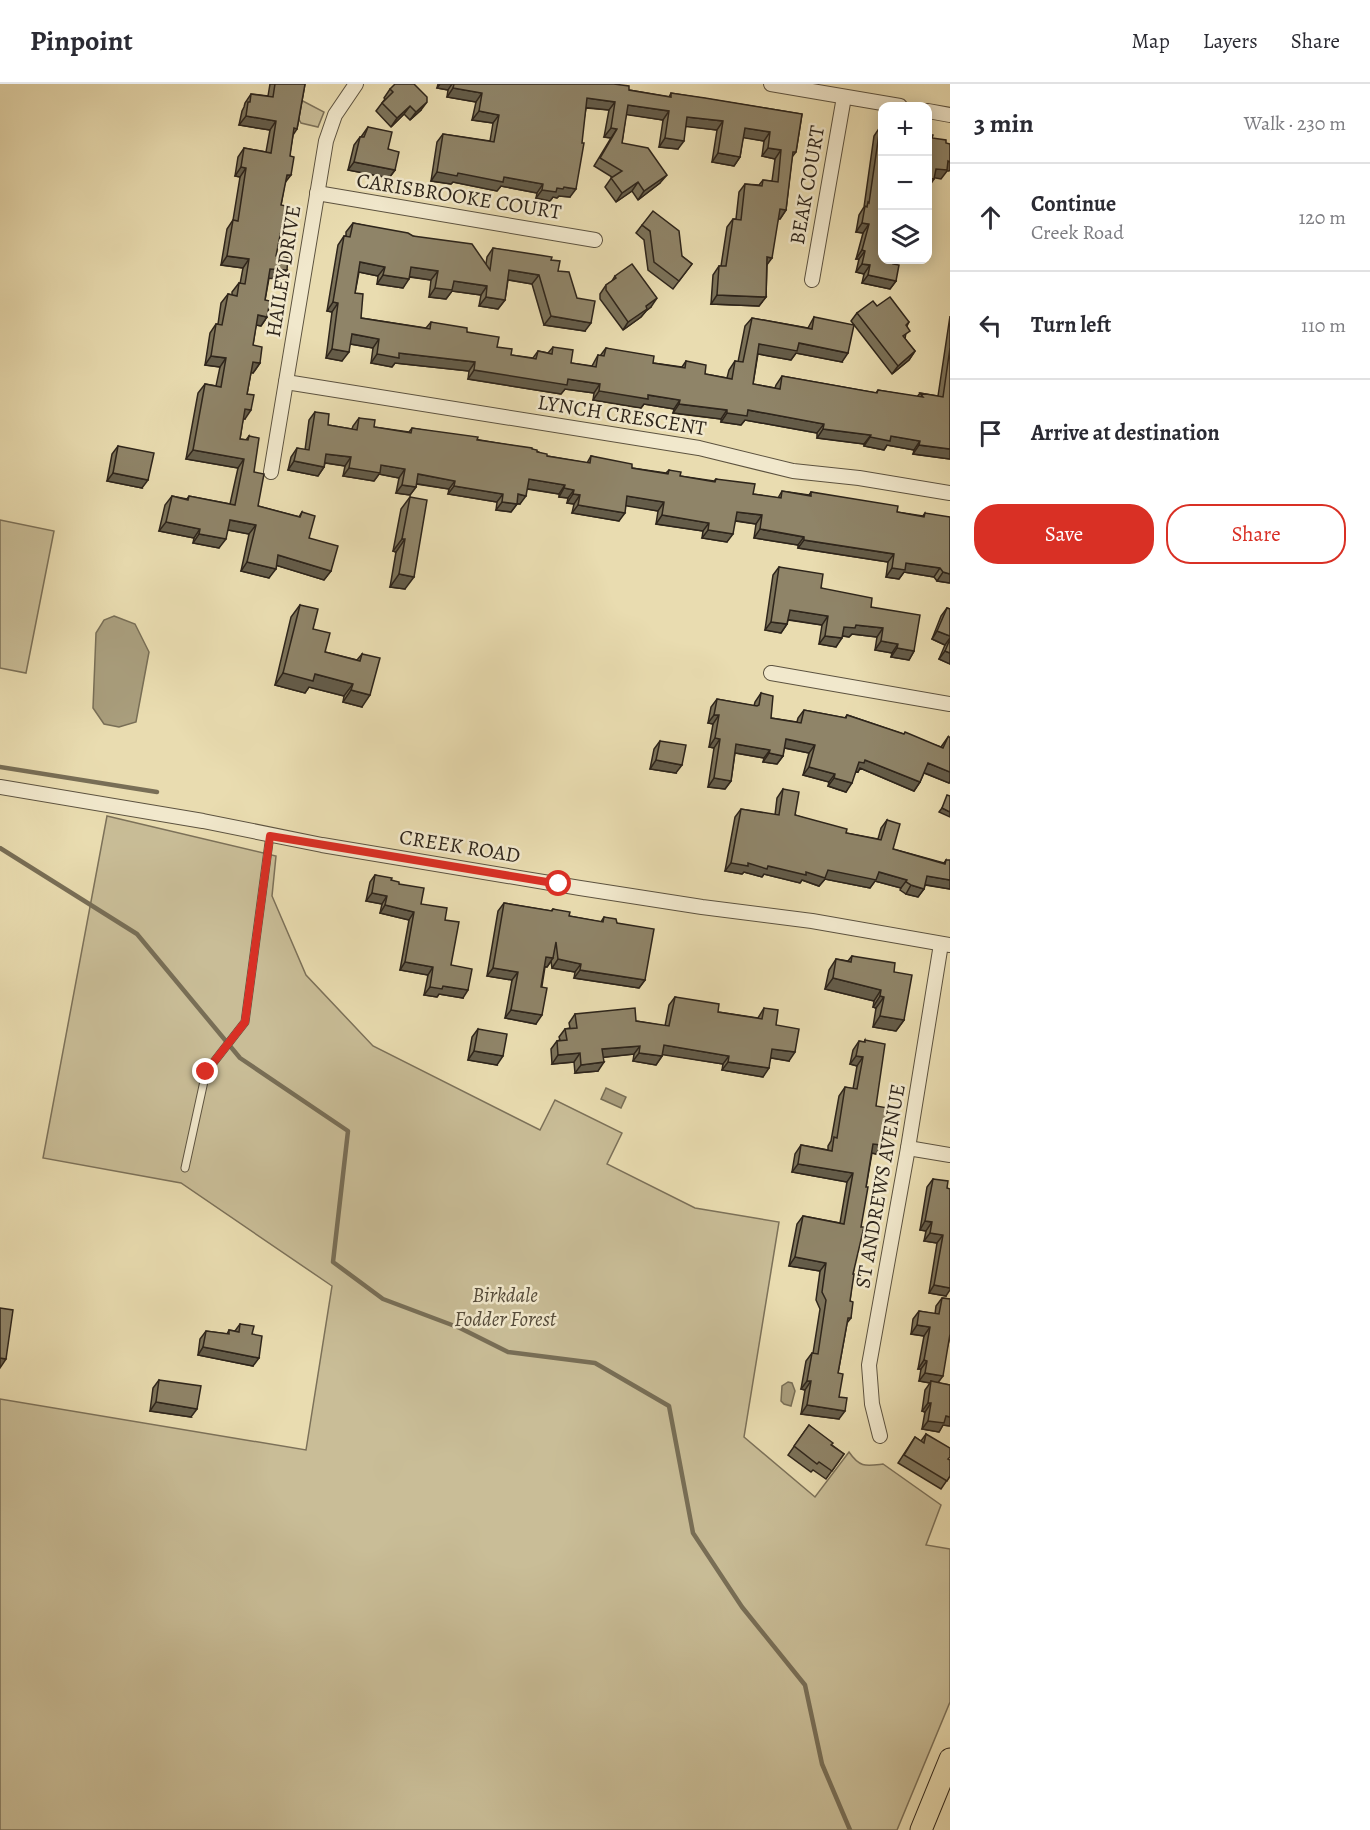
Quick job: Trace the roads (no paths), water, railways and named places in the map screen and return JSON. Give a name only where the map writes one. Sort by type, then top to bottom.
[{"type":"main road","points":[[921,1830],[950,1759]]},
{"type":"street","name":"HAILEY DRIVE","points":[[271,472],[326,141],[335,115],[356,84]]},
{"type":"street","points":[[771,84],[878,102]]},
{"type":"street","name":"BEAK COURT","points":[[812,280],[844,97]]},
{"type":"street","points":[[932,112],[950,115]]},
{"type":"street","name":"CARISBROOKE COURT","points":[[317,194],[595,240]]},
{"type":"street","name":"LYNCH CRESCENT","points":[[286,382],[699,448],[793,471],[859,478],[950,493]]},
{"type":"street","points":[[771,673],[950,704]]},
{"type":"street","name":"CREEK ROAD","points":[[0,787],[203,821],[270,836],[580,888],[812,921],[946,944]]},
{"type":"street","name":"ST ANDREWS AVENUE","points":[[880,1436],[872,1404],[869,1365],[946,944]]},
{"type":"street","points":[[908,1148],[950,1155]]},
{"type":"lane","points":[[185,1168],[206,1072],[245,1022],[270,836]]},
{"type":"waterway","points":[[0,767],[157,792]]},
{"type":"waterway","points":[[0,848],[137,934],[240,1058],[348,1131],[333,1262],[383,1299],[460,1328],[508,1352],[595,1363],[669,1406],[693,1533],[742,1607],[805,1685],[822,1764],[850,1830]]},
{"type":"park label","name":"Birkdale Fodder Forest","points":[[505,1307]]}]
